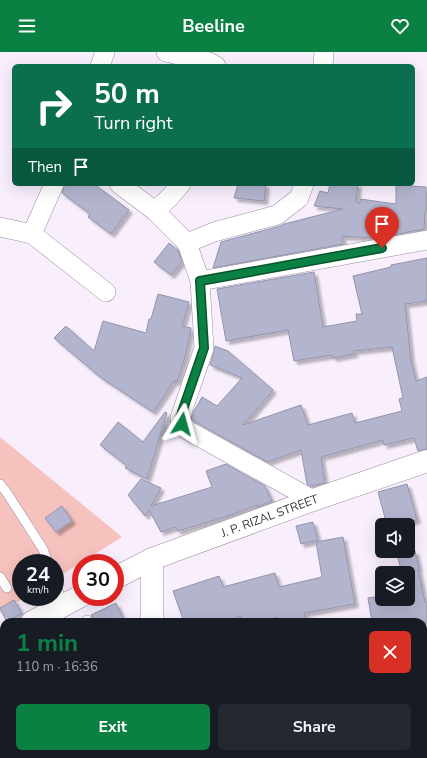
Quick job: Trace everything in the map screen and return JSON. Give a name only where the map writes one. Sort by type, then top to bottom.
[{"type":"street","points":[[101,64],[105,52]]},
{"type":"street","points":[[166,52],[212,64]]},
{"type":"street","points":[[323,64],[324,52]]},
{"type":"street","points":[[32,234],[53,186]]},
{"type":"street","points":[[121,186],[155,211],[187,243],[200,281],[204,348],[180,418],[182,424],[187,430],[313,500]]},
{"type":"street","points":[[155,211],[179,186]]},
{"type":"street","points":[[187,243],[214,232],[277,215],[299,198],[303,186]]},
{"type":"street","points":[[0,227],[32,234],[106,292]]},
{"type":"street","points":[[200,281],[427,240]]},
{"type":"street","name":"J. P. RIZAL STREET","points":[[124,574],[152,560],[313,500],[427,461]]},
{"type":"street","points":[[152,560],[152,618]]},
{"type":"street","points":[[39,618],[72,600]]},
{"type":"lane","points":[[0,484],[45,554]]},
{"type":"lane","points":[[0,577],[7,588]]},
{"type":"lane","points":[[64,592],[72,600]]},
{"type":"shaded area","points":[[0,437],[122,537],[95,554],[72,554],[72,568],[64,573],[64,554],[12,554],[12,606],[0,613]]},
{"type":"building","points":[[64,186],[97,186],[129,210],[111,234],[88,217],[90,214],[62,193]]},
{"type":"building","points":[[237,186],[266,186],[264,201],[234,198]]},
{"type":"building","points":[[330,186],[358,186],[356,202],[360,203],[360,199],[396,204],[396,186],[426,187],[424,229],[393,235],[380,234],[380,237],[375,238],[342,236],[343,244],[213,268],[221,242],[343,209],[314,206],[320,191],[328,193]]},
{"type":"building","points":[[169,243],[178,250],[182,262],[171,275],[154,262]]},
{"type":"building","points":[[427,258],[427,301],[405,304],[411,360],[416,381],[427,377],[427,449],[418,451],[414,438],[384,445],[383,440],[321,457],[325,483],[310,486],[307,484],[301,450],[267,462],[191,419],[202,397],[217,406],[242,378],[210,365],[215,346],[228,351],[273,390],[243,425],[301,405],[308,425],[352,413],[355,423],[402,411],[399,399],[403,398],[392,347],[354,351],[354,354],[333,358],[332,355],[294,361],[288,330],[226,341],[217,289],[314,272],[323,327],[357,321],[356,314],[362,314],[353,276],[391,267],[391,265]]},
{"type":"building","points":[[158,294],[189,302],[182,326],[191,328],[185,357],[177,382],[174,381],[153,412],[100,377],[54,338],[66,326],[94,351],[103,321],[146,333],[149,319],[151,319]]},
{"type":"building","points":[[165,412],[167,413],[147,479],[125,468],[127,466],[100,445],[118,422],[143,442]]},
{"type":"building","points":[[226,464],[265,486],[272,501],[178,531],[175,527],[161,532],[149,510],[145,516],[128,495],[141,479],[161,488],[151,506],[212,487],[206,471]]},
{"type":"building","points":[[407,484],[417,520],[415,521],[415,518],[385,518],[378,492]]},
{"type":"building","points":[[62,506],[72,521],[56,532],[45,518]]},
{"type":"building","points":[[313,522],[318,540],[301,544],[296,526]]},
{"type":"building","points":[[343,537],[355,604],[304,613],[306,618],[241,618],[241,616],[235,618],[183,618],[173,591],[219,576],[223,587],[275,573],[279,587],[322,577],[316,542]]},
{"type":"building","points":[[415,551],[425,602],[427,602],[427,618],[371,618],[368,598],[375,597],[375,606],[415,606],[415,566],[400,566],[398,558],[415,558]]},
{"type":"building","points":[[12,601],[12,606],[18,606],[22,613],[14,618],[5,618],[0,608]]},
{"type":"building","points":[[110,606],[117,606],[123,618],[92,618],[91,615]]},
{"type":"route","points":[[182,424],[180,418],[204,348],[200,281],[382,248]]}]
